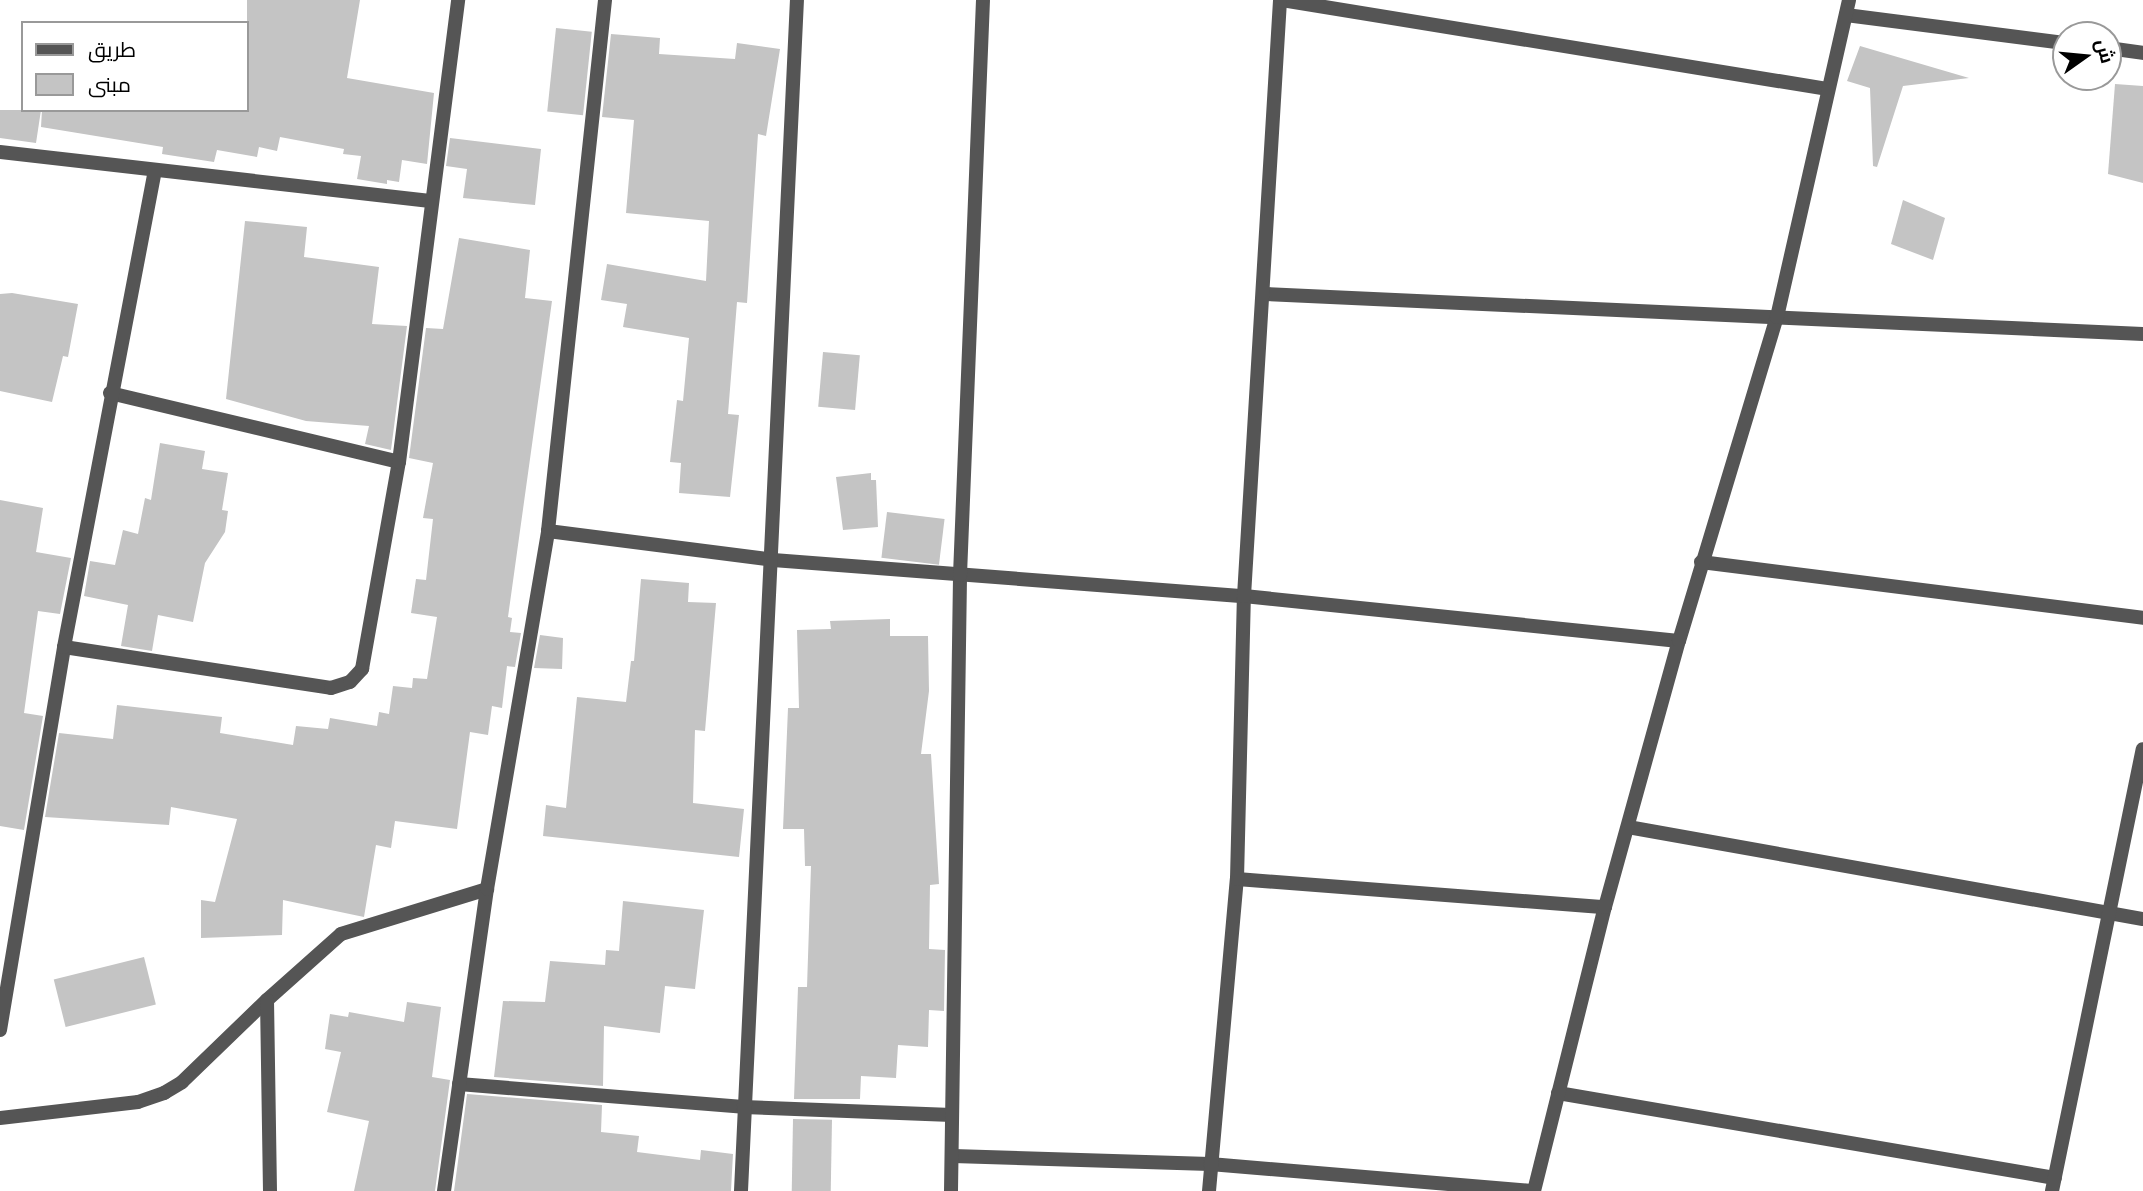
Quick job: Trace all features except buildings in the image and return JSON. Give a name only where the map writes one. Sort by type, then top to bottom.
[{"type":"street","points":[[64,648],[331,688],[350,682],[362,669],[399,462],[430,201],[458,0]]},
{"type":"street","points":[[444,1191],[487,889],[548,531],[605,0]]},
{"type":"street","points":[[741,1191],[743,1107],[773,560],[797,0]]},
{"type":"street","points":[[951,1191],[960,575],[984,0]]},
{"type":"street","points":[[1209,1191],[1237,879],[1244,596],[1281,0],[1827,89]]},
{"type":"street","points":[[953,1156],[1210,1164],[1534,1191],[1605,907],[1701,562],[1777,317],[1827,89],[1848,7],[2052,41]]},
{"type":"street","points":[[2122,50],[2143,52]]},
{"type":"street","points":[[0,152],[430,201]]},
{"type":"street","points":[[0,1030],[64,648],[110,393],[155,170]]},
{"type":"street","points":[[1264,294],[2143,334]]},
{"type":"street","points":[[110,393],[399,462]]},
{"type":"street","points":[[548,531],[773,560],[1244,596],[1679,641]]},
{"type":"street","points":[[1701,562],[2143,618]]},
{"type":"street","points":[[1558,1093],[2053,1184],[2112,914],[2143,749]]},
{"type":"street","points":[[1628,827],[2143,919]]},
{"type":"street","points":[[1237,879],[1605,907]]},
{"type":"street","points":[[0,1118],[138,1102],[164,1093],[182,1082],[267,1000],[341,934],[487,889]]},
{"type":"street","points":[[267,1000],[270,1191]]},
{"type":"street","points":[[460,1084],[743,1107],[952,1115]]}]
